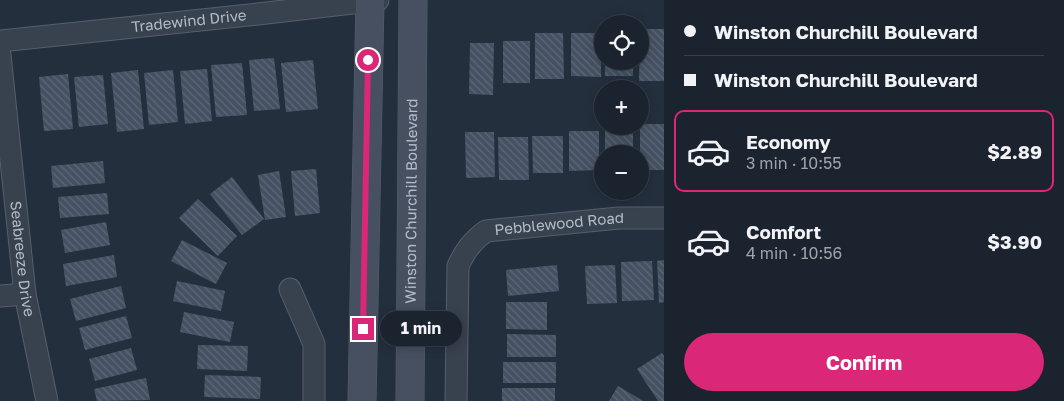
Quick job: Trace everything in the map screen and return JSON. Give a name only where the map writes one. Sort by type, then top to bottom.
[{"type":"main road","points":[[362,401],[372,0]]},
{"type":"main road","name":"Winston Churchill Boulevard","points":[[410,401],[413,0]]},
{"type":"street","name":"Tradewind Drive","points":[[0,41],[372,0]]},
{"type":"street","name":"Seabreeze Drive","points":[[0,55],[25,294],[47,401]]},
{"type":"street","name":"Pebblewood Road","points":[[456,401],[458,266],[465,250],[474,239],[486,230],[619,218],[664,218]]},
{"type":"street","points":[[290,289],[314,344],[314,401]]},
{"type":"street","points":[[0,296],[25,294]]},
{"type":"building","points":[[649,29],[664,29],[664,81],[639,80],[639,70],[649,70]]},
{"type":"building","points":[[535,33],[563,33],[564,79],[535,79]]},
{"type":"building","points":[[571,33],[594,33],[594,70],[601,70],[601,77],[571,76]]},
{"type":"building","points":[[503,41],[530,41],[530,83],[503,83]]},
{"type":"building","points":[[470,43],[494,43],[493,95],[469,94]]},
{"type":"building","points":[[274,58],[280,109],[254,111],[249,60]]},
{"type":"building","points":[[313,60],[318,109],[286,112],[281,63]]},
{"type":"building","points":[[242,63],[247,115],[216,117],[211,65]]},
{"type":"building","points":[[207,69],[212,121],[185,124],[180,71]]},
{"type":"building","points":[[138,70],[144,129],[117,132],[111,73]]},
{"type":"building","points":[[173,70],[178,122],[149,125],[144,73]]},
{"type":"building","points":[[605,70],[633,70],[633,76],[605,76]]},
{"type":"building","points":[[68,74],[73,129],[44,131],[39,77]]},
{"type":"building","points":[[103,75],[108,124],[79,127],[74,77]]},
{"type":"building","points":[[649,124],[664,124],[664,170],[649,170],[649,145],[640,145],[640,135],[649,135]]},
{"type":"building","points":[[569,131],[594,131],[594,135],[599,135],[599,145],[594,145],[594,170],[569,171]]},
{"type":"building","points":[[465,132],[494,132],[495,177],[466,178]]},
{"type":"building","points":[[605,135],[633,135],[633,145],[605,145]]},
{"type":"building","points":[[532,136],[563,136],[563,173],[533,173]]},
{"type":"building","points":[[498,137],[528,137],[529,180],[499,180]]},
{"type":"building","points":[[103,161],[105,183],[53,188],[51,166]]},
{"type":"building","points":[[316,169],[320,213],[295,216],[291,171]]},
{"type":"building","points":[[279,171],[286,217],[265,220],[258,175]]},
{"type":"building","points":[[232,177],[264,219],[242,235],[210,194]]},
{"type":"building","points":[[107,193],[109,214],[60,218],[58,197]]},
{"type":"building","points":[[198,199],[237,236],[218,256],[179,218]]},
{"type":"building","points":[[106,222],[110,245],[65,253],[61,230]]},
{"type":"building","points":[[182,240],[227,263],[216,284],[171,261]]},
{"type":"building","points":[[114,255],[117,277],[66,286],[63,264]]},
{"type":"building","points":[[664,260],[664,302],[659,303],[657,261]]},
{"type":"building","points":[[652,261],[654,300],[622,301],[621,262]]},
{"type":"building","points":[[557,265],[559,291],[508,296],[506,270]]},
{"type":"building","points":[[615,265],[617,303],[587,304],[585,266]]},
{"type":"building","points":[[177,281],[225,291],[221,311],[173,301]]},
{"type":"building","points":[[121,286],[126,308],[76,321],[70,299]]},
{"type":"building","points":[[506,302],[547,302],[547,330],[506,329]]},
{"type":"building","points":[[184,312],[234,322],[230,342],[180,332]]},
{"type":"building","points":[[126,316],[132,338],[85,350],[79,328]]},
{"type":"building","points":[[507,334],[556,335],[556,357],[507,357]]},
{"type":"building","points":[[198,345],[248,346],[247,371],[197,369]]},
{"type":"building","points":[[131,348],[137,370],[95,381],[89,359]]},
{"type":"building","points":[[662,353],[664,356],[664,401],[658,401],[637,369]]},
{"type":"building","points":[[503,362],[556,362],[556,383],[503,383]]},
{"type":"building","points":[[205,375],[261,377],[260,399],[204,397]]},
{"type":"building","points":[[146,378],[150,400],[97,401],[94,389]]},
{"type":"building","points":[[618,386],[643,401],[609,401]]},
{"type":"building","points":[[502,388],[555,388],[555,401],[502,401]]},
{"type":"route","points":[[363,329],[368,60]]}]
